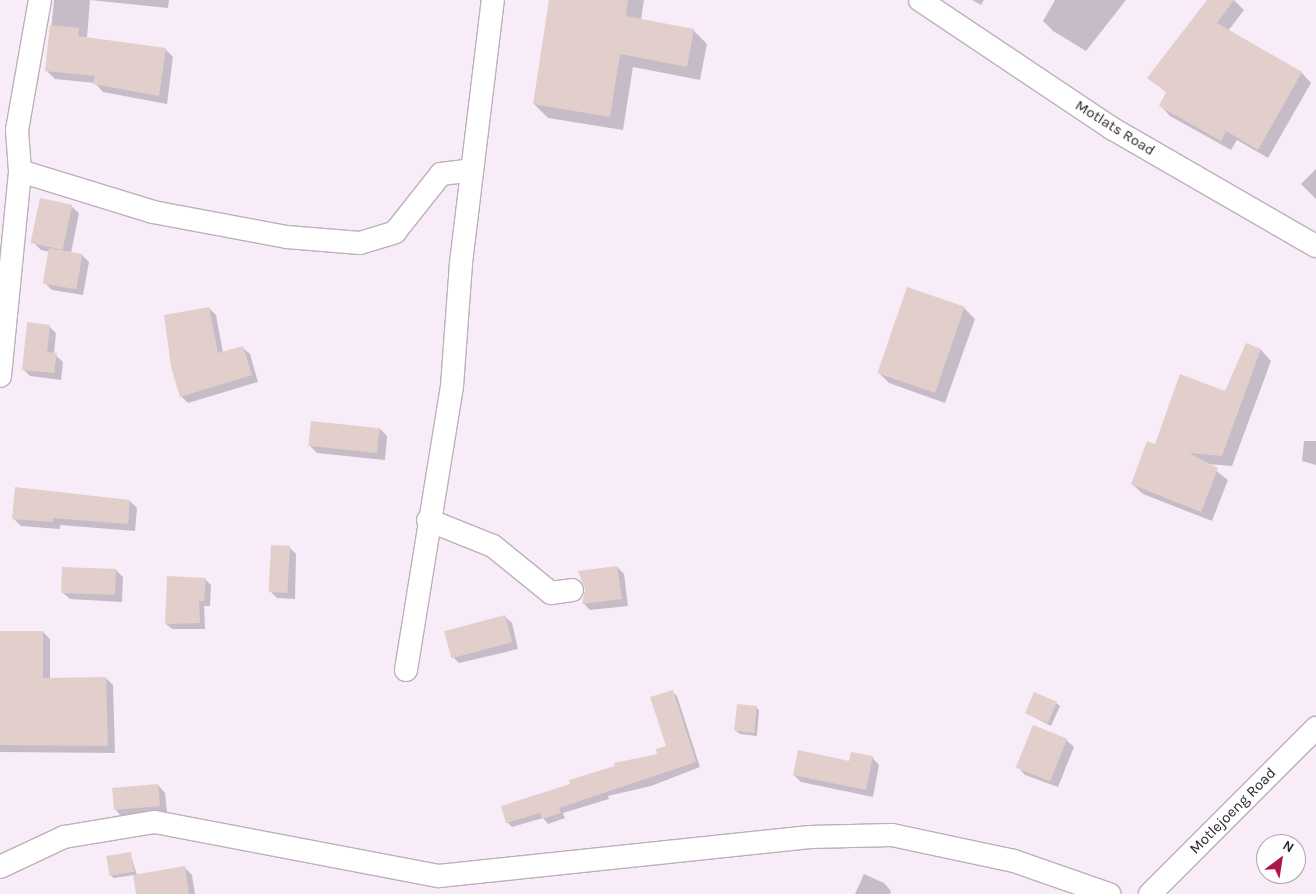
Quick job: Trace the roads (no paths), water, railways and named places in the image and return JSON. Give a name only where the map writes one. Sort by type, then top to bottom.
[{"type":"street","points":[[0,376],[20,170],[17,130],[40,0]]},
{"type":"street","points":[[406,670],[428,520],[452,386],[472,170],[493,0]]},
{"type":"street","name":"Motlats Road","points":[[920,0],[1113,128],[1316,246]]},
{"type":"street","points":[[20,170],[153,212],[287,237],[360,243],[395,232],[441,174],[472,170]]},
{"type":"street","points":[[428,520],[492,546],[551,593],[572,590]]},
{"type":"street","name":"Motlejoeng Road","points":[[1150,894],[1316,728]]},
{"type":"street","points":[[0,867],[64,837],[155,822],[439,876],[810,837],[892,835],[1014,861],[1109,894]]}]
